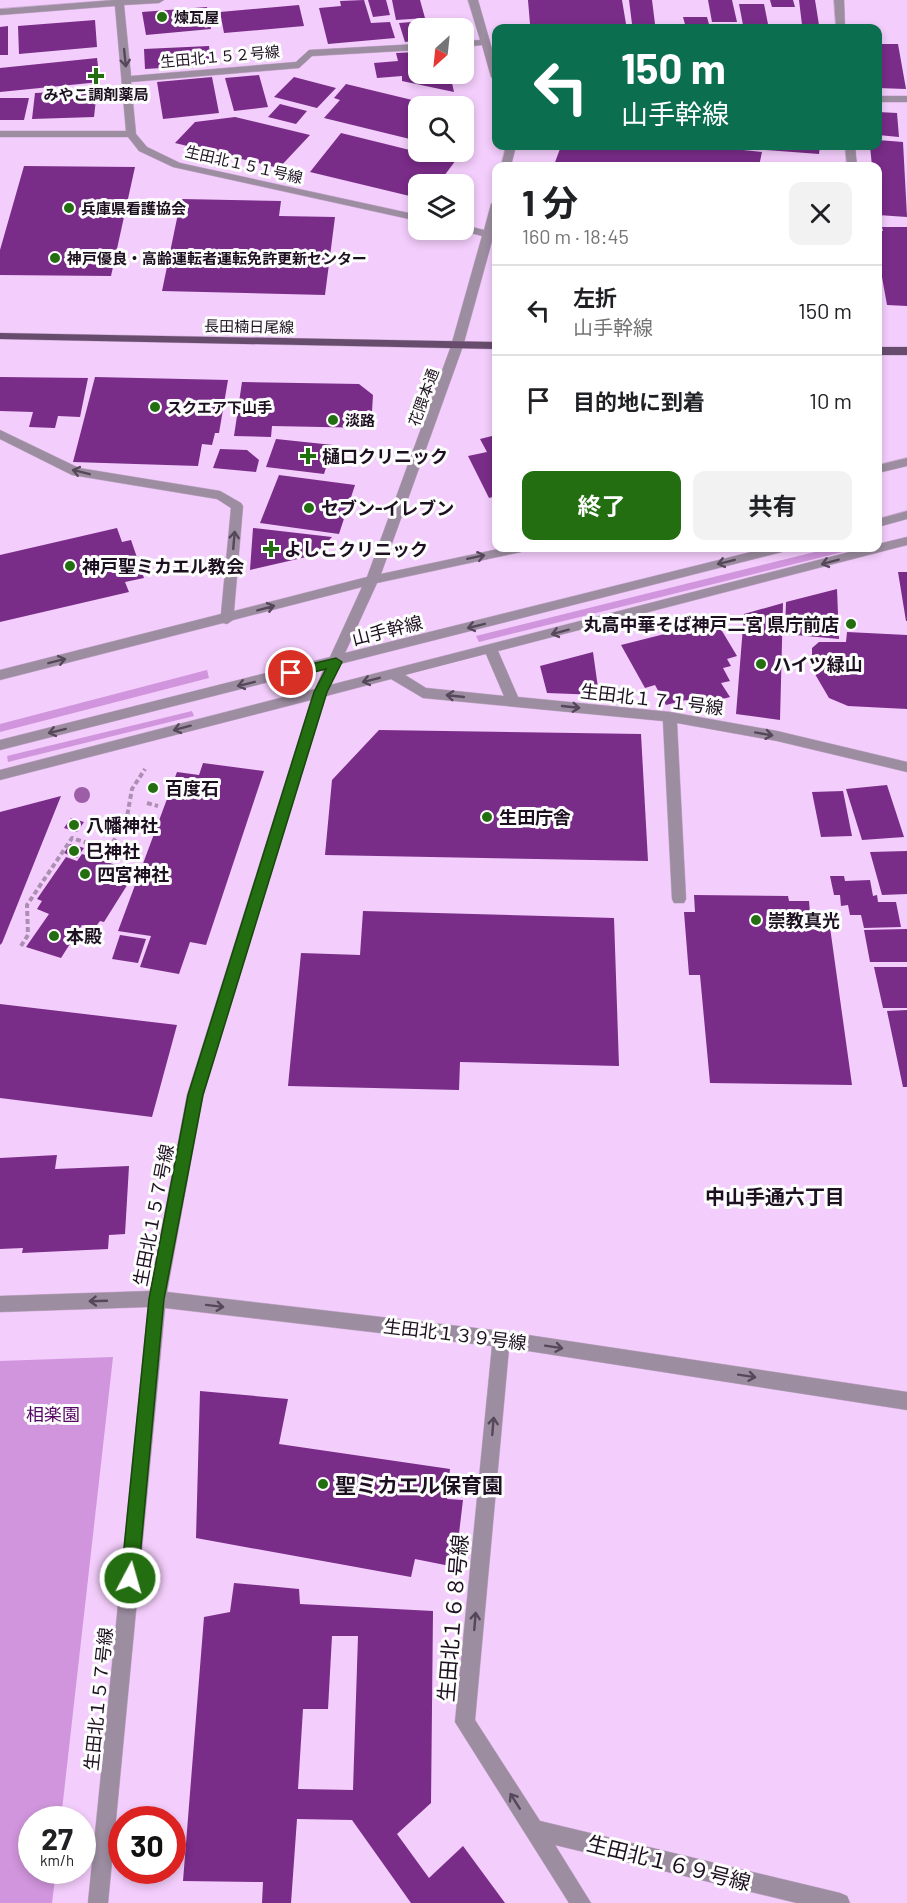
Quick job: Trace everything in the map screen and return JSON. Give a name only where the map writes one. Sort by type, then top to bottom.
[{"type":"main road","name":"長田楠日尾線","points":[[0,336],[492,346]]},
{"type":"main road","points":[[882,351],[907,351]]},
{"type":"street","points":[[0,12],[159,0]]},
{"type":"street","points":[[473,0],[492,63]]},
{"type":"street","points":[[838,0],[841,24]]},
{"type":"street","points":[[0,134],[131,134],[119,2]]},
{"type":"street","points":[[474,43],[486,42]]},
{"type":"street","name":"生田北１５２号線","points":[[127,79],[299,65],[309,53],[408,47]]},
{"type":"street","points":[[882,99],[907,99]]},
{"type":"street","name":"生田北１５１号線","points":[[131,134],[142,149],[177,165],[408,216]]},
{"type":"street","name":"花隈本通","points":[[336,662],[372,580],[457,346],[492,221]]},
{"type":"street","points":[[474,230],[489,234]]},
{"type":"street","points":[[0,434],[76,472],[220,495],[237,506],[226,619]]},
{"type":"street","points":[[882,468],[907,462]]},
{"type":"street","points":[[882,522],[907,516]]},
{"type":"street","points":[[882,548],[907,542]]},
{"type":"street","points":[[0,675],[372,580],[502,552]]},
{"type":"street","name":"山手幹線","points":[[0,745],[766,552]]},
{"type":"street","points":[[0,775],[868,552]]},
{"type":"street","points":[[491,650],[513,701]]},
{"type":"street","name":"生田北１５７号線","points":[[98,1903],[157,1299],[195,1095],[321,692],[336,662]]},
{"type":"street","name":"生田北１７１号線","points":[[393,674],[423,693],[670,717],[777,736],[907,767]]},
{"type":"street","points":[[670,717],[679,899]]},
{"type":"street","name":"生田北１３９号線","points":[[0,1304],[157,1299],[501,1339],[907,1401]]},
{"type":"street","name":"生田北１６８号線","points":[[501,1339],[465,1722],[581,1903]]},
{"type":"street","name":"生田北１６９号線","points":[[532,1829],[840,1903]]},
{"type":"path","points":[[104,856],[126,822],[132,789],[146,768]]},
{"type":"path","points":[[147,803],[158,806]]},
{"type":"path","points":[[21,946],[28,934],[27,905],[72,838],[137,859]]},
{"type":"green space","points":[[815,552],[843,552],[479,642],[476,636]]},
{"type":"green space","points":[[207,670],[209,678],[0,732],[0,724]]},
{"type":"green space","points":[[192,711],[194,716],[8,762],[7,756]]},
{"type":"green space","name":"相楽園","points":[[113,1357],[62,1806],[18,1806],[18,1884],[54,1884],[52,1903],[0,1903],[0,1361]]},
{"type":"building","points":[[364,0],[371,23],[390,22],[395,38],[328,44],[319,8],[341,6],[340,1]]},
{"type":"building","points":[[368,0],[386,0],[390,15],[373,17]]},
{"type":"building","points":[[392,0],[420,0],[425,18],[396,20]]},
{"type":"building","points":[[528,0],[622,0],[626,24],[557,24],[530,24]]},
{"type":"building","points":[[629,0],[652,0],[655,24],[632,24]]},
{"type":"building","points":[[708,0],[732,0],[737,22],[712,22]]},
{"type":"building","points":[[770,0],[793,0],[795,7],[772,7]]},
{"type":"building","points":[[799,0],[815,0],[819,24],[802,24]]},
{"type":"building","points":[[739,4],[764,4],[768,24],[743,24]]},
{"type":"building","points":[[299,5],[304,26],[224,33],[220,12]]},
{"type":"building","points":[[207,7],[211,29],[146,35],[142,12]]},
{"type":"building","points":[[683,17],[707,17],[709,24],[685,24]]},
{"type":"building","points":[[95,20],[97,47],[19,54],[18,26]]},
{"type":"building","points":[[408,22],[408,42],[405,42],[399,23]]},
{"type":"building","points":[[8,26],[8,55],[0,55],[0,27]]},
{"type":"building","points":[[882,44],[898,44],[906,89],[882,88]]},
{"type":"building","points":[[209,46],[211,65],[145,69],[144,49]]},
{"type":"building","points":[[408,52],[408,82],[402,81],[402,76],[377,78],[374,63],[398,61],[396,53]]},
{"type":"building","points":[[97,58],[100,82],[0,92],[0,68]]},
{"type":"building","points":[[259,75],[268,107],[234,111],[225,78]]},
{"type":"building","points":[[212,77],[219,113],[163,119],[157,82]]},
{"type":"building","points":[[294,77],[336,88],[317,108],[274,97]]},
{"type":"building","points":[[346,84],[408,99],[408,139],[324,118],[340,100],[334,98]]},
{"type":"building","points":[[416,84],[452,84],[454,92]]},
{"type":"building","points":[[97,90],[94,117],[32,119],[35,93]]},
{"type":"building","points":[[0,98],[29,98],[24,120],[0,120]]},
{"type":"building","points":[[280,104],[307,111],[296,124],[268,117]]},
{"type":"building","points":[[882,112],[897,113],[899,137],[882,135]]},
{"type":"building","points":[[235,117],[310,135],[279,168],[175,143],[195,122]]},
{"type":"building","points":[[341,133],[408,150],[408,162],[454,162],[446,174],[408,174],[408,196],[310,172]]},
{"type":"building","points":[[882,140],[903,142],[907,217],[882,215],[882,162],[872,162],[870,150],[882,150]]},
{"type":"building","points":[[560,150],[743,150],[762,152],[760,162],[555,162]]},
{"type":"building","points":[[766,150],[820,150],[819,154]]},
{"type":"building","name":"兵庫県看護協会","points":[[24,166],[135,167],[111,276],[0,275],[0,250]]},
{"type":"building","points":[[181,199],[281,201],[279,216],[335,217],[325,295],[162,291]]},
{"type":"building","points":[[882,227],[907,227],[907,306],[887,305],[882,277]]},
{"type":"building","points":[[0,377],[88,378],[80,417],[58,416],[55,428],[29,427],[33,412],[0,411]]},
{"type":"building","name":"スクエア下山手","points":[[95,377],[228,380],[219,433],[215,433],[212,445],[202,444],[198,466],[73,462]]},
{"type":"building","points":[[242,382],[359,384],[373,395],[371,428],[272,426],[271,437],[234,436]]},
{"type":"building","points":[[492,436],[492,497],[489,498],[468,456],[487,452],[480,439]]},
{"type":"building","points":[[276,439],[333,445],[324,474],[266,467]]},
{"type":"building","points":[[220,449],[247,450],[259,460],[256,472],[213,468]]},
{"type":"building","points":[[279,475],[355,485],[339,534],[260,523]]},
{"type":"building","name":"神戸聖ミカエル教会","points":[[117,528],[122,542],[131,540],[144,578],[125,582],[129,592],[0,622],[0,555]]},
{"type":"building","points":[[253,528],[332,537],[315,555],[250,570]]},
{"type":"building","points":[[898,572],[907,572],[907,621],[906,621]]},
{"type":"building","points":[[837,589],[839,639],[785,634],[786,602]]},
{"type":"building","name":"ハイツ緑山","points":[[783,603],[780,720],[736,714],[744,614]]},
{"type":"building","points":[[716,621],[737,656],[727,659],[731,666],[723,668],[730,681],[721,683],[730,697],[690,708],[686,700],[666,705],[655,685],[645,688],[621,645]]},
{"type":"building","points":[[847,632],[907,635],[907,709],[848,706],[829,698],[812,669],[812,648],[819,642],[846,642]]},
{"type":"building","points":[[593,652],[599,695],[547,693],[540,666]]},
{"type":"building","name":"生田庁舎","points":[[379,730],[641,734],[648,861],[325,855],[332,780]]},
{"type":"building","points":[[203,763],[264,771],[206,945],[190,942],[179,974],[140,967],[151,936],[118,931],[177,772],[199,775]]},
{"type":"building","points":[[887,785],[904,837],[862,840],[846,789]]},
{"type":"building","points":[[843,791],[852,836],[821,837],[812,792]]},
{"type":"building","points":[[61,796],[2,943],[0,945],[0,812]]},
{"type":"building","name":"八幡神社","points":[[71,818],[84,822],[77,832],[64,828]]},
{"type":"building","name":"巳神社","points":[[70,844],[84,848],[77,858],[64,853]]},
{"type":"building","points":[[907,851],[907,894],[882,895],[870,852]]},
{"type":"building","points":[[82,854],[122,867],[117,874],[131,879],[104,922],[100,921],[94,929],[82,925],[61,958],[26,947],[49,914],[37,909],[42,901],[37,899],[66,857],[77,861]]},
{"type":"building","points":[[830,876],[844,876],[845,881],[870,880],[873,896],[877,895],[878,902],[896,902],[901,927],[864,928],[861,915],[850,915],[848,905],[841,906],[840,895],[834,895]]},
{"type":"building","points":[[694,895],[788,896],[789,901],[809,901],[810,913],[828,913],[852,1085],[710,1083],[700,975],[689,975],[684,912],[695,912]]},
{"type":"building","points":[[363,911],[614,918],[619,1066],[460,1062],[459,1090],[288,1086],[301,953],[360,955]]},
{"type":"building","points":[[907,929],[907,962],[870,962],[864,930]]},
{"type":"building","points":[[120,935],[146,939],[138,963],[112,959]]},
{"type":"building","points":[[874,967],[907,967],[907,1008],[883,1008]]},
{"type":"building","points":[[0,1004],[177,1025],[152,1117],[0,1098]]},
{"type":"building","points":[[907,1010],[907,1087],[903,1087],[887,1011]]},
{"type":"building","points":[[57,1155],[55,1169],[129,1166],[125,1234],[109,1235],[108,1249],[22,1253],[23,1248],[0,1249],[0,1158]]},
{"type":"building","name":"聖ミカエル保育園","points":[[200,1391],[288,1399],[279,1444],[450,1469],[447,1499],[463,1500],[455,1567],[415,1559],[411,1577],[196,1538]]},
{"type":"building","points":[[234,1583],[299,1589],[300,1604],[433,1611],[431,1803],[397,1834],[429,1878],[463,1846],[505,1903],[411,1903],[352,1820],[297,1819],[291,1903],[262,1903],[263,1882],[186,1881],[186,1843],[204,1617],[230,1612]],"holes":[[[332,1636],[358,1636],[353,1790],[298,1789],[303,1709],[328,1709]]]},
{"type":"place","name":"煉瓦屋","points":[[162,17]]},
{"type":"place","name":"みやこ調剤薬局","points":[[96,76]]},
{"type":"place","name":"兵庫県看護協会","points":[[69,208]]},
{"type":"place","name":"神戸優良・高齢運転者運転免許更新センター","points":[[55,258]]},
{"type":"place","name":"スクエア下山手","points":[[155,407]]},
{"type":"place","name":"淡路","points":[[333,420]]},
{"type":"place","name":"樋口クリニック","points":[[308,456]]},
{"type":"place","name":"セブン-イレブン","points":[[309,508]]},
{"type":"place","name":"よしこクリニック","points":[[271,549]]},
{"type":"place","name":"神戸聖ミカエル教会","points":[[70,566]]},
{"type":"place","name":"丸高中華そば神戸二宮 県庁前店","points":[[851,624]]},
{"type":"place","name":"ハイツ緑山","points":[[761,664]]},
{"type":"place","name":"百度石","points":[[153,788]]},
{"type":"place","name":"生田庁舎","points":[[487,817]]},
{"type":"place","name":"八幡神社","points":[[74,825]]},
{"type":"place","name":"巳神社","points":[[74,851]]},
{"type":"place","name":"四宮神社","points":[[85,874]]},
{"type":"place","name":"崇教真光","points":[[756,920]]},
{"type":"place","name":"本殿","points":[[54,936]]},
{"type":"place","name":"聖ミカエル保育園","points":[[323,1484]]},
{"type":"district","name":"中山手通六丁目","points":[[775,1196]]},
{"type":"route","points":[[130,1578],[157,1299],[195,1095],[321,692],[336,662],[291,673]]}]
